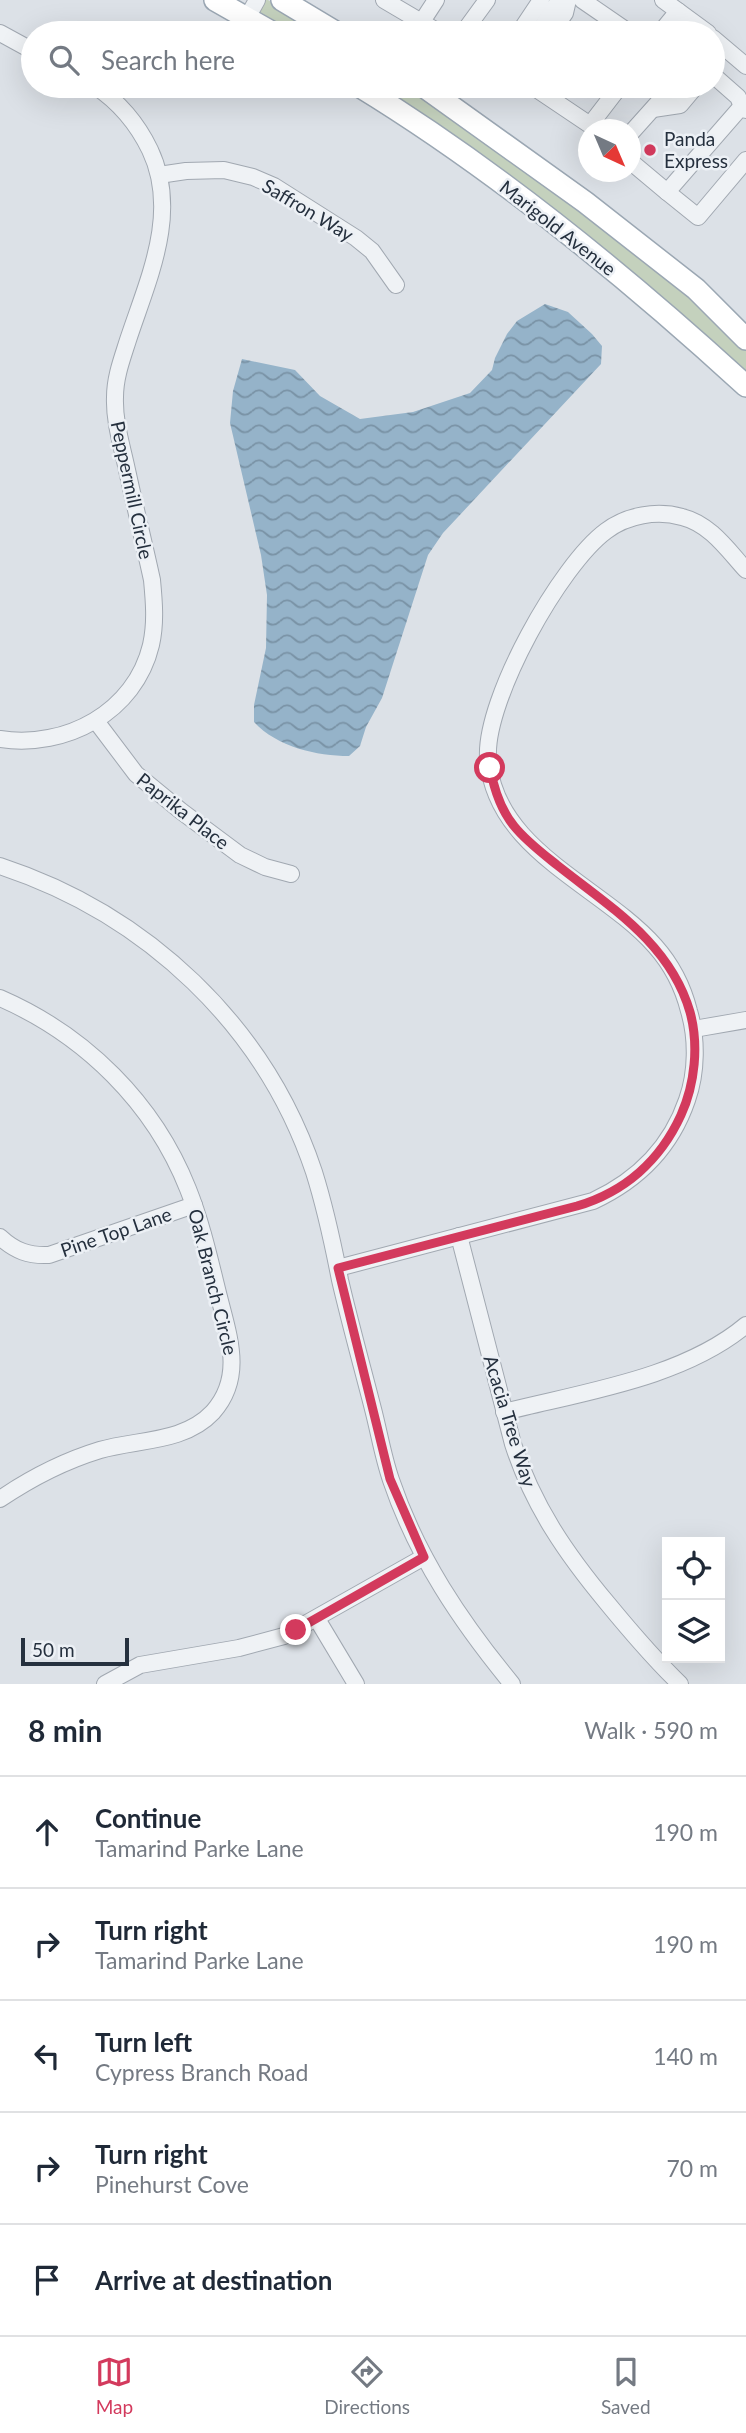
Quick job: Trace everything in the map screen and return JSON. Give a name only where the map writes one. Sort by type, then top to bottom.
[{"type":"main road","points":[[215,0],[252,9]]},
{"type":"main road","points":[[282,0],[317,21]]},
{"type":"main road","name":"Marigold Avenue","points":[[379,98],[408,116],[566,232],[673,318],[746,386]]},
{"type":"main road","name":"Marigold Avenue","points":[[440,98],[585,202],[696,289],[746,339]]},
{"type":"street","points":[[384,0],[418,21]]},
{"type":"street","points":[[422,21],[436,0]]},
{"type":"street","points":[[472,21],[487,0]]},
{"type":"street","points":[[527,21],[541,0]]},
{"type":"street","points":[[556,21],[565,13],[572,0],[609,21]]},
{"type":"street","points":[[663,0],[692,21]]},
{"type":"street","points":[[669,21],[678,10]]},
{"type":"street","points":[[0,33],[21,44]]},
{"type":"street","points":[[725,48],[746,66]]},
{"type":"street","points":[[667,192],[744,108],[738,97],[725,86]]},
{"type":"street","name":"Peppermill Circle","points":[[0,739],[35,741],[78,730],[96,721],[110,711],[135,682],[151,644],[154,622],[152,580],[117,422],[115,394],[123,357],[159,244],[163,210],[159,176],[153,158],[135,124],[111,98]]},
{"type":"street","points":[[550,98],[590,125],[611,98]]},
{"type":"street","points":[[641,123],[663,98]]},
{"type":"street","points":[[653,109],[680,105],[686,98]]},
{"type":"street","points":[[641,170],[698,217],[746,160]]},
{"type":"street","name":"Saffron Way","points":[[159,176],[186,171],[224,170],[253,177],[274,186],[356,238],[372,251],[397,285]]},
{"type":"street","points":[[338,1268],[593,1201],[636,1176],[660,1151],[685,1106],[692,1080],[694,1030],[679,982],[656,947],[632,924],[536,848],[514,826],[498,800],[493,784],[488,757],[489,743],[500,698],[526,640],[571,570],[589,547],[608,530],[619,523],[644,515],[680,516],[707,528],[746,570]]},
{"type":"street","name":"Paprika Place","points":[[96,721],[136,774],[172,803],[240,855],[265,867],[290,874]]},
{"type":"street","points":[[0,866],[55,887],[100,910],[177,965],[218,1006],[268,1074],[293,1119],[313,1171],[390,1479],[424,1557],[457,1614],[512,1684]]},
{"type":"street","name":"Oak Branch Circle","points":[[0,998],[62,1031],[92,1055],[119,1080],[169,1147],[194,1205],[232,1353],[232,1375],[220,1403],[207,1418],[190,1430],[85,1455],[38,1475],[0,1499]]},
{"type":"street","points":[[694,1030],[746,1020]]},
{"type":"street","name":"Pine Top Lane","points":[[0,1237],[21,1252],[49,1255],[194,1205]]},
{"type":"street","name":"Acacia Tree Way","points":[[459,1236],[521,1468],[553,1532],[580,1570],[637,1640],[680,1684]]},
{"type":"street","points":[[504,1412],[665,1370],[706,1352],[746,1325]]},
{"type":"street","points":[[105,1684],[140,1665],[270,1641],[317,1619],[424,1557]]},
{"type":"street","points":[[317,1619],[356,1684]]},
{"type":"green space","points":[[268,0],[302,21],[268,21],[258,15]]},
{"type":"green space","points":[[388,98],[425,98],[581,209],[691,295],[746,350],[746,375]]},
{"type":"water","points":[[545,304],[568,312],[592,334],[602,346],[601,364],[443,533],[428,555],[382,698],[366,727],[360,746],[349,756],[311,752],[286,744],[263,731],[254,722],[254,705],[266,648],[267,595],[261,555],[230,423],[233,391],[242,359],[295,370],[320,396],[360,419],[413,412],[470,393],[492,370],[507,334],[517,321]]},
{"type":"place","name":"Panda Express","points":[[650,150]]},
{"type":"route","points":[[296,1630],[424,1557],[390,1479],[338,1268],[577,1206],[609,1194],[636,1176],[660,1151],[677,1123],[690,1092],[694,1063],[694,1030],[684,994],[672,970],[656,947],[632,924],[525,839],[498,800],[490,768]]}]
